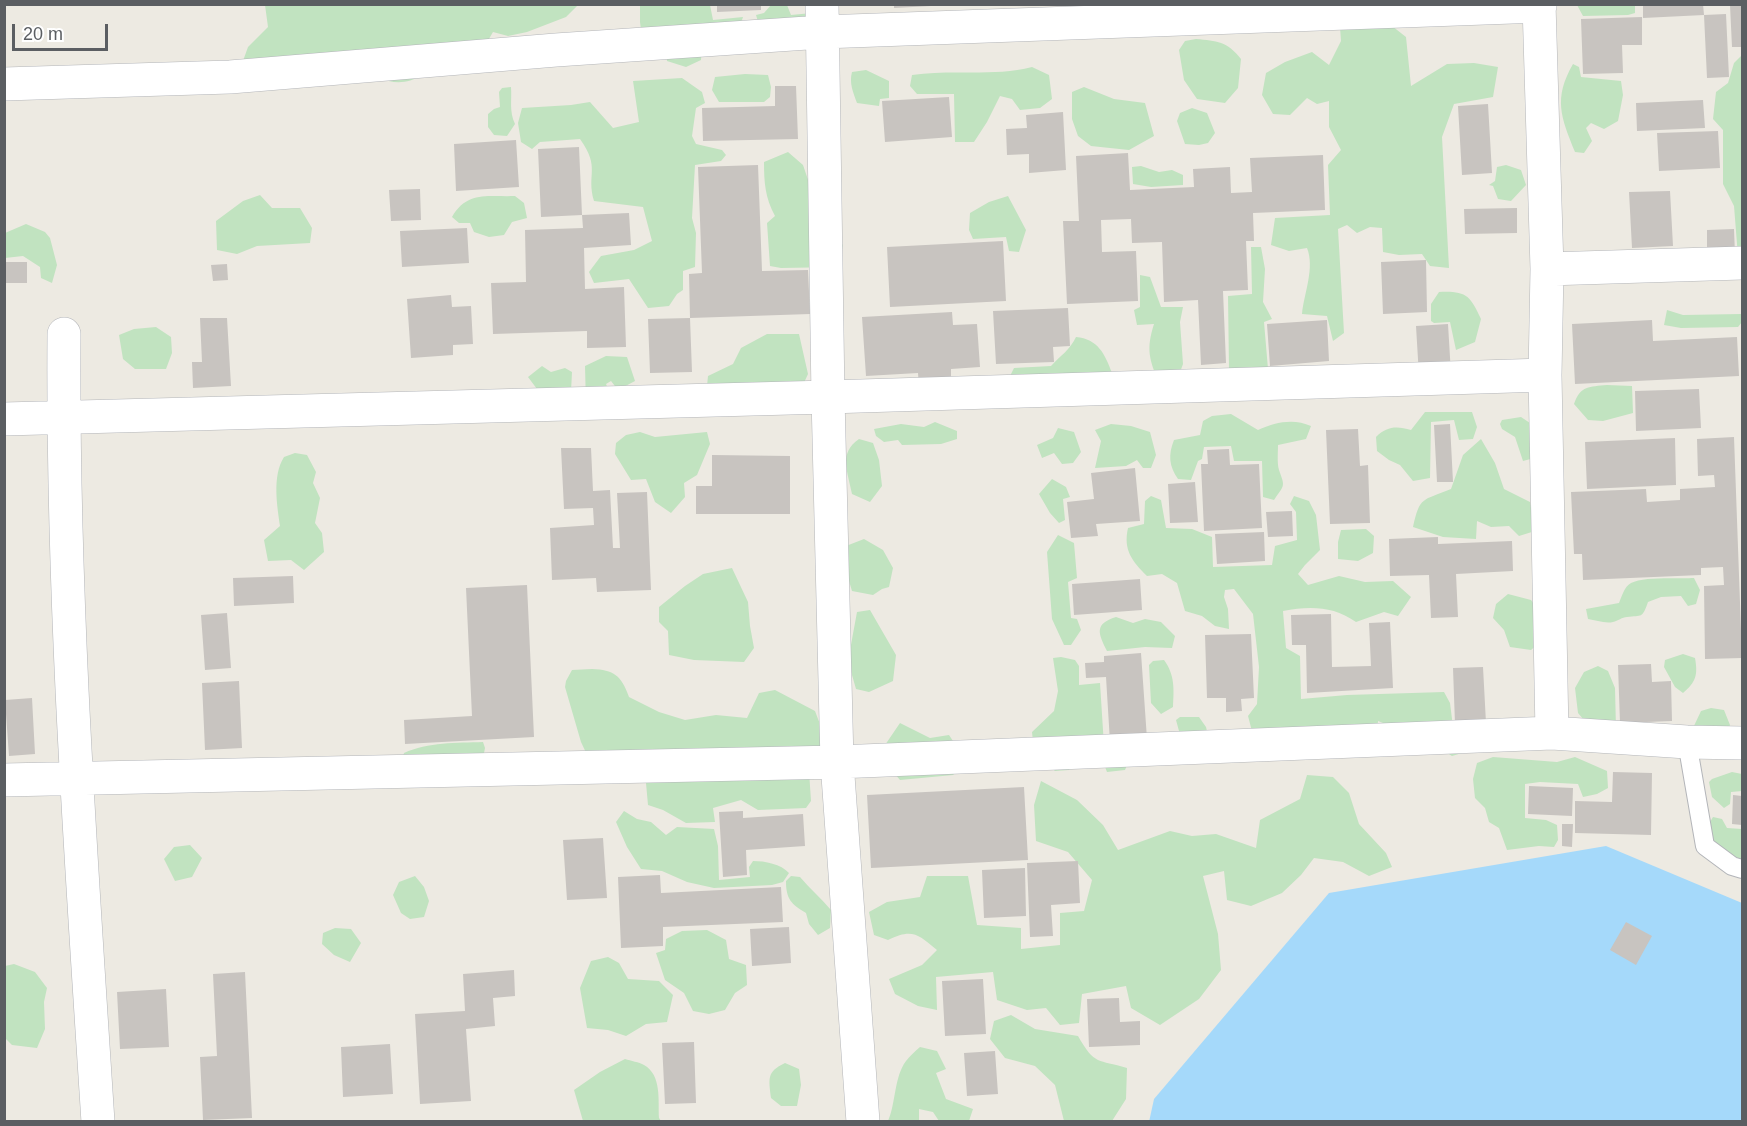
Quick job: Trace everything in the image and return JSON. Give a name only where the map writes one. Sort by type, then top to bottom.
[{"type":"street","points":[[4,84],[230,77],[556,50],[822,18],[1540,5],[1547,270],[1545,375],[1552,733]]},
{"type":"street","points":[[822,18],[837,762],[863,1122]]},
{"type":"street","points":[[1547,270],[1743,263]]},
{"type":"street","points":[[64,334],[63,416],[75,778],[98,1122]]},
{"type":"street","points":[[4,419],[1545,375]]},
{"type":"street","points":[[4,780],[837,762],[1552,733],[1687,742],[1743,743]]},
{"type":"lane","points":[[1687,742],[1705,846],[1732,866],[1743,869]]},
{"type":"green space","points":[[265,5],[578,5],[566,17],[527,32],[508,36],[493,32],[483,49],[411,80],[401,82],[379,78],[239,72],[248,47],[268,27]]},
{"type":"green space","points":[[640,5],[710,5],[713,20],[743,17],[737,35],[702,40],[701,60],[686,67],[667,61],[666,47],[644,52]]},
{"type":"green space","points":[[771,5],[787,5],[791,15],[812,13],[816,25],[763,38],[756,15],[764,13]]},
{"type":"green space","points":[[1577,5],[1635,5],[1635,13],[1583,16]]},
{"type":"green space","points":[[1339,13],[1378,15],[1406,37],[1411,86],[1447,64],[1474,63],[1498,67],[1493,97],[1454,104],[1442,137],[1449,268],[1430,266],[1422,254],[1399,255],[1383,252],[1382,228],[1370,227],[1357,233],[1347,225],[1338,229],[1344,333],[1333,341],[1327,316],[1302,314],[1310,264],[1307,248],[1289,251],[1271,245],[1275,218],[1330,215],[1328,165],[1341,150],[1329,127],[1329,101],[1317,104],[1307,98],[1290,115],[1273,114],[1262,95],[1266,73],[1285,62],[1312,52],[1329,65],[1341,41]]},
{"type":"green space","points":[[1196,39],[1226,45],[1241,59],[1238,88],[1225,103],[1197,99],[1184,80],[1179,50],[1185,41]]},
{"type":"green space","points":[[1742,55],[1742,276],[1739,269],[1734,206],[1723,184],[1723,130],[1713,119],[1716,92],[1728,83],[1734,63]]},
{"type":"green space","points":[[1573,64],[1579,67],[1581,77],[1621,81],[1623,95],[1618,121],[1604,129],[1591,123],[1586,128],[1592,141],[1584,153],[1575,152],[1561,108],[1563,88]]},
{"type":"green space","points":[[1032,67],[1049,75],[1052,99],[1040,108],[1020,110],[1012,99],[1000,96],[974,142],[955,142],[954,94],[917,94],[910,86],[912,75],[1002,72]]},
{"type":"green space","points":[[866,70],[889,81],[889,98],[880,99],[879,106],[857,103],[851,84],[852,72]]},
{"type":"green space","points":[[745,74],[768,75],[771,87],[770,97],[764,102],[719,102],[712,90],[715,77]]},
{"type":"green space","points":[[682,78],[702,92],[705,103],[696,108],[692,136],[696,144],[722,150],[726,155],[721,161],[695,165],[692,218],[696,233],[695,267],[683,271],[683,290],[677,294],[669,306],[648,308],[629,279],[594,283],[589,272],[601,256],[634,250],[652,241],[643,207],[594,201],[591,184],[592,164],[580,139],[540,142],[532,149],[521,142],[518,123],[522,108],[590,102],[613,128],[639,122],[633,81]]},
{"type":"green space","points":[[511,87],[511,110],[515,124],[507,136],[494,135],[488,127],[488,114],[500,107],[499,92],[502,88]]},
{"type":"green space","points":[[1084,87],[1114,99],[1145,103],[1154,136],[1129,150],[1091,146],[1078,136],[1072,119],[1072,92]]},
{"type":"green space","points":[[1192,108],[1207,113],[1215,133],[1208,143],[1185,144],[1177,121],[1180,113]]},
{"type":"green space","points":[[788,152],[803,165],[824,227],[843,245],[838,267],[781,268],[770,266],[767,223],[775,216],[766,190],[764,162]]},
{"type":"green space","points":[[1506,165],[1521,170],[1526,185],[1511,201],[1498,199],[1493,186],[1489,185],[1495,181],[1497,167]]},
{"type":"green space","points":[[1141,166],[1159,172],[1172,170],[1183,175],[1183,185],[1151,187],[1133,184],[1132,167]]},
{"type":"green space","points":[[260,195],[272,208],[300,208],[312,228],[310,243],[257,246],[237,254],[217,250],[216,221],[243,201]]},
{"type":"green space","points":[[487,196],[515,196],[524,203],[527,218],[512,222],[504,235],[489,237],[474,232],[470,223],[459,223],[452,217],[464,203],[471,199]]},
{"type":"green space","points":[[1008,196],[1026,230],[1019,252],[1009,251],[1006,237],[973,239],[969,230],[970,213],[989,202]]},
{"type":"green space","points":[[26,224],[45,232],[50,238],[57,265],[52,283],[41,278],[40,267],[23,256],[5,258],[5,233]]},
{"type":"green space","points":[[1251,247],[1261,247],[1265,269],[1263,302],[1272,319],[1264,322],[1268,369],[1229,369],[1228,296],[1252,294]]},
{"type":"green space","points":[[1140,275],[1150,277],[1161,307],[1183,307],[1180,322],[1183,364],[1175,386],[1159,383],[1153,367],[1149,347],[1154,324],[1137,325],[1134,310],[1140,307]]},
{"type":"green space","points":[[1439,292],[1461,294],[1474,305],[1481,319],[1475,342],[1456,350],[1450,322],[1434,323],[1431,321],[1431,304]]},
{"type":"green space","points":[[1667,310],[1683,315],[1741,314],[1742,322],[1738,327],[1681,328],[1664,325]]},
{"type":"green space","points":[[156,327],[171,337],[172,353],[166,369],[135,369],[123,359],[119,335],[134,329]]},
{"type":"green space","points":[[767,334],[799,334],[808,374],[803,385],[707,386],[708,376],[733,364],[741,348]]},
{"type":"green space","points":[[1076,337],[1090,341],[1100,349],[1112,373],[1007,382],[1014,368],[1051,366]]},
{"type":"green space","points":[[606,356],[627,357],[635,381],[618,390],[611,381],[606,384],[614,403],[586,405],[585,366]]},
{"type":"green space","points":[[542,366],[551,372],[565,368],[572,372],[571,392],[537,389],[528,377]]},
{"type":"green space","points":[[1607,385],[1632,386],[1633,413],[1603,421],[1588,420],[1574,404],[1577,398],[1586,388]]},
{"type":"green space","points":[[1425,412],[1472,412],[1477,427],[1473,439],[1459,440],[1454,420],[1431,422],[1430,478],[1413,481],[1400,465],[1377,451],[1376,437],[1392,428],[1411,430]]},
{"type":"green space","points":[[1231,414],[1258,430],[1284,422],[1298,422],[1311,426],[1306,439],[1278,445],[1278,464],[1283,485],[1274,500],[1263,497],[1262,461],[1234,461],[1231,446],[1204,447],[1202,459],[1198,461],[1191,480],[1178,479],[1175,474],[1170,460],[1174,440],[1200,435],[1203,421],[1212,416]]},
{"type":"green space","points":[[1521,417],[1530,423],[1538,457],[1523,461],[1515,437],[1502,429],[1500,424],[1502,420]]},
{"type":"green space","points":[[935,422],[957,431],[957,439],[941,444],[902,445],[898,440],[884,442],[876,436],[874,429],[901,424],[924,427]]},
{"type":"green space","points":[[1111,424],[1131,426],[1150,432],[1156,455],[1151,468],[1143,468],[1137,460],[1126,466],[1095,468],[1101,441],[1095,430]]},
{"type":"green space","points":[[1058,428],[1074,432],[1081,452],[1073,463],[1062,464],[1054,453],[1042,458],[1037,445],[1053,438]]},
{"type":"green space","points":[[640,432],[655,437],[707,432],[710,444],[697,475],[684,483],[685,497],[671,513],[655,502],[646,479],[631,480],[615,454],[616,443],[626,435]]},
{"type":"green space","points":[[859,439],[873,443],[879,460],[882,486],[870,502],[852,494],[847,471],[848,450]]},
{"type":"green space","points":[[1481,439],[1495,463],[1504,489],[1530,502],[1535,531],[1519,536],[1509,526],[1491,527],[1477,521],[1476,539],[1443,537],[1413,527],[1420,505],[1428,498],[1451,489],[1463,455]]},
{"type":"green space","points":[[295,453],[307,455],[316,472],[313,483],[320,498],[315,523],[322,533],[324,552],[304,570],[291,560],[268,561],[264,540],[280,526],[276,491],[278,473],[284,457]]},
{"type":"green space","points":[[1052,479],[1066,487],[1070,497],[1063,499],[1065,520],[1059,523],[1039,494]]},
{"type":"green space","points":[[1151,496],[1161,500],[1166,528],[1192,529],[1212,537],[1213,567],[1272,565],[1275,546],[1297,540],[1296,512],[1290,504],[1294,496],[1309,501],[1316,515],[1320,550],[1298,574],[1308,585],[1339,576],[1365,582],[1393,581],[1411,597],[1398,616],[1384,612],[1356,622],[1330,610],[1303,608],[1283,611],[1286,648],[1300,656],[1301,699],[1444,692],[1450,703],[1453,727],[1472,739],[1462,753],[1452,756],[1428,741],[1378,721],[1377,740],[1253,735],[1248,716],[1257,704],[1259,667],[1253,614],[1234,589],[1225,590],[1229,629],[1215,626],[1202,616],[1185,611],[1177,583],[1162,574],[1147,576],[1137,565],[1128,549],[1128,528],[1144,524],[1145,501]]},
{"type":"green space","points":[[1366,529],[1374,536],[1373,553],[1358,561],[1338,559],[1341,530]]},
{"type":"green space","points":[[1058,535],[1074,543],[1077,578],[1068,582],[1071,618],[1077,619],[1081,630],[1071,645],[1064,645],[1052,619],[1047,552]]},
{"type":"green space","points":[[864,539],[883,550],[893,568],[889,587],[873,595],[852,591],[846,571],[846,546]]},
{"type":"green space","points":[[732,568],[748,602],[754,648],[744,662],[694,660],[669,655],[668,631],[659,622],[659,607],[703,574]]},
{"type":"green space","points":[[1694,578],[1700,590],[1696,604],[1688,606],[1681,596],[1661,597],[1648,602],[1643,614],[1639,616],[1625,617],[1610,622],[1588,619],[1586,609],[1619,603],[1625,589],[1631,583],[1652,579]]},
{"type":"green space","points":[[1508,594],[1531,600],[1542,614],[1539,643],[1531,650],[1510,647],[1504,630],[1493,618],[1496,604]]},
{"type":"green space","points":[[870,610],[896,655],[893,681],[869,692],[856,689],[848,661],[857,612]]},
{"type":"green space","points":[[1116,617],[1133,623],[1145,619],[1161,622],[1175,636],[1172,648],[1145,647],[1107,651],[1100,634],[1101,626]]},
{"type":"green space","points":[[1683,654],[1695,658],[1696,669],[1693,682],[1683,693],[1675,687],[1664,667],[1665,660]]},
{"type":"green space","points":[[1053,658],[1075,660],[1079,666],[1079,685],[1100,683],[1104,746],[1134,749],[1125,770],[1107,772],[1100,754],[1080,746],[1069,770],[1055,771],[1034,751],[1032,732],[1054,711],[1058,691]]},
{"type":"green space","points":[[1164,660],[1172,677],[1173,707],[1161,714],[1151,703],[1149,665],[1153,661]]},
{"type":"green space","points":[[1598,666],[1608,671],[1615,688],[1616,729],[1589,726],[1578,713],[1575,688],[1584,672]]},
{"type":"green space","points":[[592,669],[616,675],[623,683],[629,697],[659,712],[685,720],[716,715],[747,718],[759,693],[775,690],[815,711],[826,740],[809,771],[811,801],[806,808],[758,810],[741,800],[713,808],[715,822],[686,823],[663,810],[648,805],[646,783],[597,776],[581,742],[565,687],[572,670]]},
{"type":"green space","points":[[1711,708],[1724,710],[1730,725],[1724,744],[1693,728],[1701,711]]},
{"type":"green space","points":[[1180,717],[1199,717],[1206,727],[1211,747],[1182,742],[1176,720]]},
{"type":"green space","points":[[900,723],[930,738],[949,735],[967,762],[953,775],[900,780],[888,766],[885,745]]},
{"type":"green space","points":[[483,742],[484,753],[458,771],[399,771],[404,753],[413,749],[443,744]]},
{"type":"green space","points":[[1493,757],[1557,762],[1575,757],[1607,771],[1608,788],[1597,794],[1583,797],[1578,784],[1540,782],[1525,784],[1525,818],[1546,820],[1557,825],[1558,840],[1554,847],[1539,846],[1507,850],[1499,828],[1489,822],[1485,808],[1475,798],[1473,779],[1477,763]]},
{"type":"green space","points":[[1732,772],[1742,774],[1742,791],[1731,792],[1730,804],[1724,808],[1712,797],[1709,782]]},
{"type":"green space","points":[[1307,775],[1333,777],[1349,793],[1359,824],[1386,853],[1392,867],[1369,876],[1343,862],[1314,858],[1301,875],[1282,893],[1251,906],[1227,900],[1224,871],[1203,876],[1218,934],[1221,970],[1199,999],[1160,1025],[1131,1008],[1126,986],[1082,994],[1079,1023],[1060,1025],[1046,1008],[1027,1010],[997,1000],[993,972],[936,977],[937,1010],[918,1006],[895,994],[889,979],[922,965],[937,950],[925,940],[914,935],[903,934],[888,940],[874,935],[869,912],[887,902],[920,897],[927,876],[968,876],[977,925],[1021,928],[1021,949],[1060,945],[1060,913],[1084,911],[1092,880],[1068,852],[1036,841],[1034,805],[1041,781],[1077,800],[1103,825],[1118,850],[1170,831],[1192,836],[1216,834],[1256,848],[1260,820],[1300,799]]},
{"type":"green space","points":[[624,811],[637,819],[651,822],[666,835],[677,827],[714,829],[718,846],[719,880],[750,877],[749,867],[753,861],[782,867],[789,873],[783,882],[772,885],[714,888],[687,882],[662,871],[641,869],[627,847],[616,822]]},
{"type":"green space","points":[[1713,817],[1722,819],[1727,828],[1742,829],[1742,861],[1726,857],[1705,830]]},
{"type":"green space","points":[[190,845],[202,858],[192,877],[175,881],[164,859],[174,847]]},
{"type":"green space","points":[[415,876],[424,887],[429,901],[424,917],[410,919],[401,913],[393,895],[399,882]]},
{"type":"green space","points":[[791,876],[800,877],[831,910],[830,928],[818,935],[809,924],[806,913],[790,900],[786,881]]},
{"type":"green space","points":[[335,928],[351,929],[361,943],[350,962],[334,955],[322,944],[323,933]]},
{"type":"green space","points":[[707,930],[726,940],[729,959],[746,965],[747,985],[735,993],[725,1010],[709,1014],[693,1011],[684,993],[665,980],[656,953],[665,950],[666,939],[682,931]]},
{"type":"green space","points":[[608,957],[619,963],[628,979],[659,981],[673,995],[667,1022],[646,1024],[626,1036],[608,1030],[587,1028],[580,988],[591,961]]},
{"type":"green space","points":[[14,964],[35,972],[47,988],[44,1002],[45,1029],[37,1048],[12,1045],[5,1038],[5,966]]},
{"type":"green space","points":[[1011,1015],[1035,1029],[1078,1036],[1093,1057],[1127,1068],[1126,1099],[1112,1121],[1064,1121],[1055,1085],[1035,1066],[1005,1058],[990,1039],[994,1021]]},
{"type":"green space","points":[[920,1047],[937,1051],[946,1069],[936,1073],[946,1099],[973,1109],[969,1121],[939,1121],[933,1112],[919,1109],[919,1121],[888,1121],[902,1067]]},
{"type":"green space","points":[[625,1059],[644,1065],[654,1075],[658,1089],[661,1121],[583,1121],[574,1090],[600,1072]]},
{"type":"green space","points":[[785,1063],[799,1069],[801,1085],[797,1106],[781,1106],[771,1098],[770,1077],[779,1066]]},
{"type":"water","points":[[1606,846],[1742,903],[1742,1121],[1149,1122],[1154,1099],[1329,893]]},
{"type":"building","points":[[717,4],[761,4],[761,10],[717,12]]},
{"type":"building","points":[[894,4],[931,4],[931,6],[894,8]]},
{"type":"building","points":[[1643,4],[1703,4],[1704,15],[1643,18]]},
{"type":"building","points":[[1730,5],[1742,5],[1742,47],[1732,47]]},
{"type":"building","points":[[1726,14],[1729,77],[1707,78],[1704,15]]},
{"type":"building","points":[[1642,17],[1642,45],[1622,45],[1623,73],[1583,74],[1581,19]]},
{"type":"building","points":[[775,86],[796,86],[798,139],[703,141],[702,108],[775,106]]},
{"type":"building","points":[[949,97],[952,137],[885,142],[882,101]]},
{"type":"building","points":[[1703,100],[1705,128],[1637,131],[1636,103]]},
{"type":"building","points":[[1488,104],[1492,173],[1462,175],[1458,106]]},
{"type":"building","points":[[1063,112],[1066,170],[1029,173],[1029,154],[1007,155],[1006,129],[1027,128],[1026,115]]},
{"type":"building","points":[[1718,131],[1720,168],[1659,171],[1657,133]]},
{"type":"building","points":[[516,140],[519,187],[456,191],[454,144]]},
{"type":"building","points":[[579,147],[582,215],[541,217],[538,149]]},
{"type":"building","points":[[1128,153],[1130,190],[1194,187],[1193,169],[1230,167],[1231,193],[1252,192],[1250,158],[1323,155],[1325,210],[1253,213],[1254,241],[1246,241],[1248,290],[1223,291],[1226,363],[1201,365],[1198,300],[1164,302],[1162,242],[1132,243],[1131,219],[1101,220],[1102,252],[1136,251],[1138,301],[1067,304],[1063,221],[1079,221],[1076,156]]},
{"type":"building","points":[[758,165],[762,271],[808,270],[810,314],[690,318],[689,274],[702,273],[698,167]]},
{"type":"building","points":[[420,189],[421,220],[391,221],[389,190]]},
{"type":"building","points":[[1670,191],[1673,246],[1632,248],[1629,192]]},
{"type":"building","points":[[1517,208],[1517,233],[1465,234],[1464,209]]},
{"type":"building","points":[[629,213],[631,245],[584,248],[585,289],[624,287],[626,347],[587,348],[587,331],[493,334],[491,283],[526,282],[525,230],[583,228],[582,215]]},
{"type":"building","points":[[467,228],[469,263],[402,267],[400,231]]},
{"type":"building","points":[[1734,229],[1735,255],[1707,256],[1707,230]]},
{"type":"building","points":[[1003,241],[1006,301],[890,307],[887,247]]},
{"type":"building","points":[[1426,260],[1427,312],[1383,314],[1381,262]]},
{"type":"building","points":[[4,262],[27,262],[27,283],[4,283]]},
{"type":"building","points":[[227,264],[228,280],[213,281],[211,265]]},
{"type":"building","points":[[451,295],[452,307],[471,306],[473,344],[453,345],[453,355],[411,358],[407,299]]},
{"type":"building","points":[[1068,308],[1070,346],[1053,347],[1054,362],[996,364],[993,311]]},
{"type":"building","points":[[952,312],[953,325],[977,324],[980,367],[951,369],[951,385],[919,387],[918,373],[866,376],[862,317]]},
{"type":"building","points":[[200,318],[227,318],[231,386],[193,388],[192,362],[202,362]]},
{"type":"building","points":[[690,318],[692,372],[650,373],[648,319]]},
{"type":"building","points":[[1327,320],[1329,361],[1270,366],[1267,324]]},
{"type":"building","points":[[1652,320],[1653,341],[1737,337],[1739,376],[1575,384],[1572,324]]},
{"type":"building","points":[[1448,324],[1451,374],[1419,376],[1416,326]]},
{"type":"building","points":[[1699,389],[1701,428],[1636,431],[1635,391]]},
{"type":"building","points":[[1450,424],[1453,482],[1437,482],[1434,425]]},
{"type":"building","points":[[1358,429],[1360,466],[1368,465],[1370,523],[1330,524],[1326,430]]},
{"type":"building","points":[[1734,437],[1742,658],[1705,659],[1704,586],[1724,585],[1723,567],[1701,568],[1701,575],[1583,580],[1582,554],[1574,554],[1571,492],[1646,489],[1647,502],[1680,500],[1680,489],[1715,487],[1714,475],[1698,476],[1697,439]]},
{"type":"building","points":[[1675,438],[1676,485],[1587,489],[1585,442]]},
{"type":"building","points":[[561,448],[591,448],[593,491],[610,490],[613,548],[620,548],[617,493],[647,492],[651,590],[597,592],[596,578],[552,580],[550,528],[594,525],[593,508],[564,509]]},
{"type":"building","points":[[1229,449],[1230,465],[1259,464],[1262,528],[1204,531],[1201,464],[1208,464],[1207,450]]},
{"type":"building","points":[[712,455],[790,456],[790,514],[696,514],[696,486],[712,486]]},
{"type":"building","points":[[1135,468],[1140,521],[1096,524],[1098,536],[1071,538],[1067,502],[1094,499],[1091,473]]},
{"type":"building","points":[[1195,482],[1198,522],[1170,523],[1168,484]]},
{"type":"building","points":[[1292,511],[1293,536],[1268,537],[1266,512]]},
{"type":"building","points":[[1264,532],[1265,561],[1217,564],[1215,534]]},
{"type":"building","points":[[1438,537],[1438,544],[1512,541],[1513,571],[1456,574],[1458,617],[1431,618],[1429,575],[1390,576],[1389,539]]},
{"type":"building","points":[[293,576],[294,603],[234,606],[233,578]]},
{"type":"building","points":[[1140,579],[1142,610],[1074,615],[1072,584]]},
{"type":"building","points":[[527,585],[534,737],[405,744],[404,720],[472,716],[466,588]]},
{"type":"building","points":[[227,613],[231,668],[205,670],[201,615]]},
{"type":"building","points":[[1331,614],[1332,667],[1371,666],[1369,623],[1390,622],[1393,688],[1307,693],[1306,645],[1292,645],[1291,615]]},
{"type":"building","points":[[1251,634],[1254,698],[1241,699],[1242,711],[1226,712],[1226,698],[1207,698],[1205,635]]},
{"type":"building","points":[[1141,653],[1147,739],[1110,742],[1106,677],[1086,678],[1085,663],[1104,662],[1104,656]]},
{"type":"building","points":[[1651,664],[1652,682],[1671,681],[1672,721],[1620,723],[1618,665]]},
{"type":"building","points":[[1483,667],[1486,723],[1455,724],[1453,668]]},
{"type":"building","points":[[239,681],[242,748],[205,750],[202,683]]},
{"type":"building","points":[[32,698],[35,754],[9,756],[5,700]]},
{"type":"building","points":[[1613,772],[1652,773],[1651,835],[1575,833],[1575,801],[1612,802]]},
{"type":"building","points":[[1529,786],[1573,788],[1572,816],[1528,814]]},
{"type":"building","points":[[1024,787],[1028,860],[871,868],[867,795]]},
{"type":"building","points":[[1733,795],[1742,796],[1742,825],[1732,824]]},
{"type":"building","points":[[743,811],[743,818],[803,814],[805,846],[746,850],[747,875],[723,877],[719,812]]},
{"type":"building","points":[[1562,824],[1573,824],[1572,847],[1562,846]]},
{"type":"building","points":[[603,838],[607,898],[567,900],[563,840]]},
{"type":"building","points":[[1078,861],[1080,903],[1051,905],[1053,936],[1030,937],[1027,863]]},
{"type":"building","points":[[1025,868],[1026,916],[984,918],[982,870]]},
{"type":"building","points":[[660,875],[661,893],[781,887],[783,922],[663,927],[663,946],[621,948],[618,877]]},
{"type":"building","points":[[1626,922],[1652,936],[1636,965],[1610,950]]},
{"type":"building","points":[[789,927],[791,963],[752,966],[750,929]]},
{"type":"building","points":[[514,970],[515,996],[493,998],[495,1026],[466,1029],[471,1101],[420,1104],[415,1014],[465,1011],[463,974]]},
{"type":"building","points":[[245,972],[252,1118],[203,1120],[200,1057],[217,1056],[213,974]]},
{"type":"building","points":[[983,979],[986,1034],[945,1036],[942,981]]},
{"type":"building","points":[[166,989],[169,1047],[120,1049],[117,992]]},
{"type":"building","points":[[1119,998],[1120,1022],[1140,1021],[1140,1045],[1089,1047],[1087,999]]},
{"type":"building","points":[[694,1042],[696,1103],[665,1104],[662,1043]]},
{"type":"building","points":[[390,1044],[393,1094],[343,1097],[341,1047]]},
{"type":"building","points":[[995,1051],[998,1094],[967,1096],[964,1053]]}]
